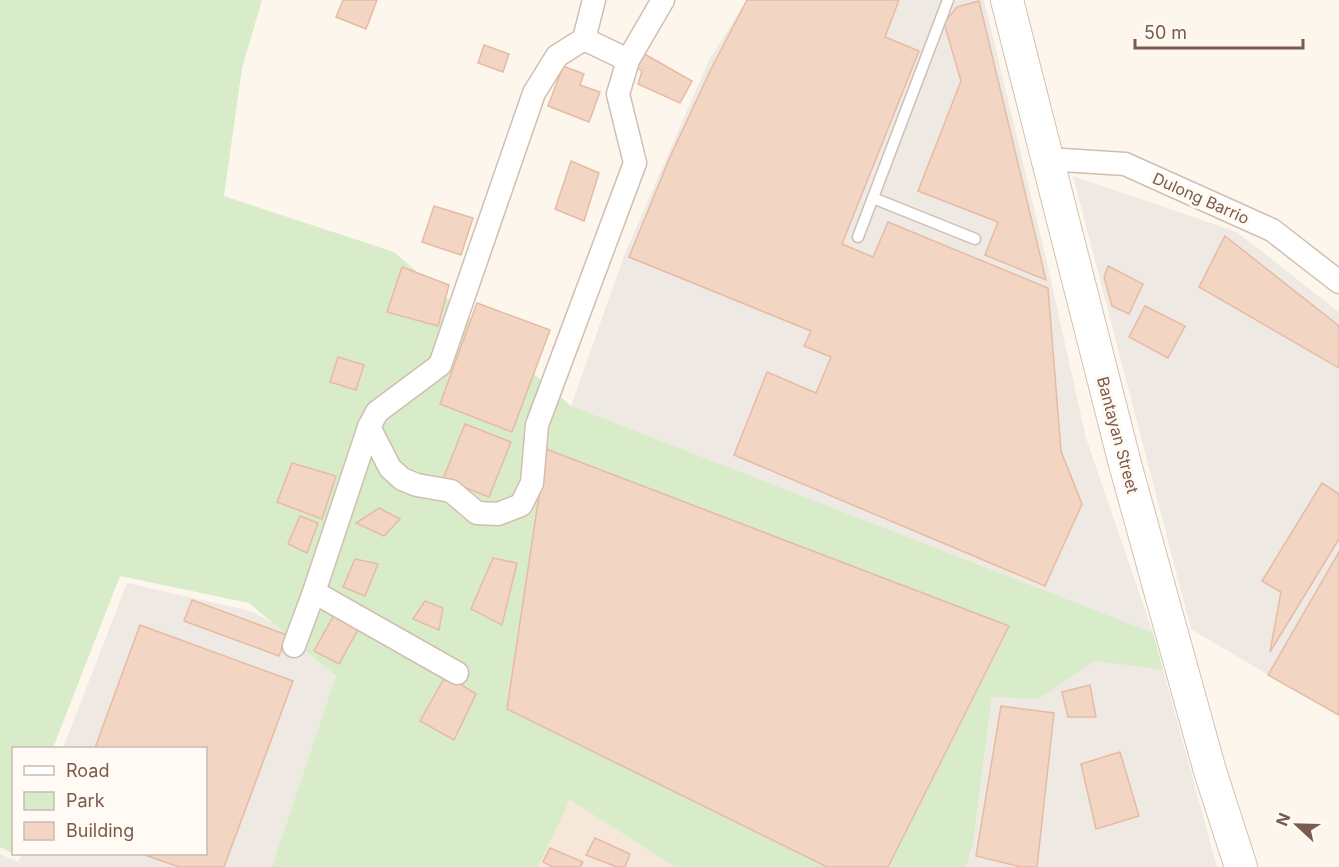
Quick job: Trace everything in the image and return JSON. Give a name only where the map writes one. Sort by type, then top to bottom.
[{"type":"main road","name":"Bantayan Street","points":[[1007,0],[1125,464],[1210,771],[1241,867]]},
{"type":"street","points":[[294,646],[369,427],[377,412],[440,365],[534,93],[557,56],[584,39],[594,0]]},
{"type":"street","points":[[369,427],[390,468],[402,479],[417,485],[451,491],[477,513],[498,514],[520,505],[532,483],[537,425],[635,163],[618,94],[628,60],[663,0]]},
{"type":"street","points":[[584,39],[628,60]]},
{"type":"street","name":"Dulong Barrio","points":[[1047,159],[1125,164],[1272,230],[1339,282]]},
{"type":"street","points":[[314,592],[457,673]]},
{"type":"lane","points":[[937,0],[941,16]]},
{"type":"lane","points":[[858,237],[948,0]]},
{"type":"lane","points":[[873,198],[975,239]]},
{"type":"shaded area","points":[[747,0],[984,0],[1049,271],[1086,438],[1153,633],[1040,598],[571,406],[624,256],[709,60]]},
{"type":"shaded area","points":[[1073,176],[1237,232],[1339,312],[1339,717],[1191,629]]},
{"type":"shaded area","points":[[127,583],[251,611],[346,663],[274,867],[0,867],[0,854],[18,862],[22,855],[207,855],[207,747],[63,747]]},
{"type":"shaded area","points":[[1095,661],[1163,670],[1217,867],[966,867],[973,844],[992,696],[1039,699]]},
{"type":"shaded area","points":[[570,800],[675,867],[538,867]]},
{"type":"green space","points":[[0,0],[262,0],[242,68],[224,196],[394,252],[571,406],[1153,633],[1163,670],[1095,661],[1039,699],[992,697],[973,844],[966,867],[675,867],[570,800],[538,867],[272,867],[336,676],[249,603],[120,576],[53,747],[12,747],[12,853],[0,847]]},
{"type":"building","points":[[343,0],[377,0],[366,29],[336,17]]},
{"type":"building","points":[[747,0],[899,0],[885,37],[919,51],[842,244],[873,257],[888,222],[1048,288],[1061,451],[1082,504],[1045,586],[734,455],[767,372],[816,393],[831,357],[804,346],[811,331],[629,257],[670,157],[711,69]]},
{"type":"building","points":[[979,1],[1046,280],[985,255],[998,222],[918,191],[961,81],[944,23],[957,7]]},
{"type":"building","points":[[484,45],[509,54],[503,72],[478,63]]},
{"type":"building","points":[[641,52],[692,81],[680,103],[638,84],[642,71],[634,66]]},
{"type":"building","points":[[563,66],[584,74],[580,85],[600,92],[589,122],[548,106]]},
{"type":"building","points":[[571,161],[599,173],[584,221],[555,209]]},
{"type":"building","points":[[434,206],[473,218],[461,255],[422,242]]},
{"type":"building","points":[[1225,236],[1339,326],[1339,368],[1199,287]]},
{"type":"building","points":[[1108,266],[1143,284],[1129,314],[1112,306],[1104,277]]},
{"type":"building","points":[[402,267],[449,285],[438,326],[387,312]]},
{"type":"building","points":[[477,303],[550,330],[512,432],[440,404]]},
{"type":"building","points":[[1145,306],[1185,326],[1168,358],[1129,337]]},
{"type":"building","points":[[338,357],[364,365],[356,390],[330,382]]},
{"type":"building","points":[[465,424],[511,442],[489,497],[443,479]]},
{"type":"building","points":[[546,449],[1009,626],[888,867],[827,867],[507,709]]},
{"type":"building","points":[[292,463],[336,476],[322,519],[277,502]]},
{"type":"building","points":[[1322,483],[1339,494],[1339,539],[1270,652],[1281,592],[1262,581]]},
{"type":"building","points":[[379,508],[400,519],[384,536],[356,523]]},
{"type":"building","points":[[300,516],[318,523],[307,553],[288,544]]},
{"type":"building","points":[[1339,552],[1339,715],[1268,675]]},
{"type":"building","points":[[493,558],[517,563],[502,625],[471,609]]},
{"type":"building","points":[[355,559],[378,564],[365,596],[343,587]]},
{"type":"building","points":[[192,600],[287,635],[279,656],[184,621]]},
{"type":"building","points":[[425,601],[443,608],[439,630],[413,619]]},
{"type":"building","points":[[334,615],[359,628],[339,664],[314,651]]},
{"type":"building","points":[[140,625],[293,681],[224,867],[179,867],[145,855],[207,855],[207,747],[95,747]]},
{"type":"building","points":[[446,675],[476,694],[454,740],[420,721]]},
{"type":"building","points":[[1090,685],[1096,717],[1068,717],[1062,692]]},
{"type":"building","points":[[1001,706],[1054,713],[1037,867],[1021,867],[976,856]]},
{"type":"building","points":[[1120,752],[1139,816],[1096,829],[1081,764]]},
{"type":"building","points":[[595,838],[630,854],[625,867],[617,867],[586,855]]},
{"type":"building","points":[[550,848],[583,862],[580,867],[553,867],[543,862]]}]
